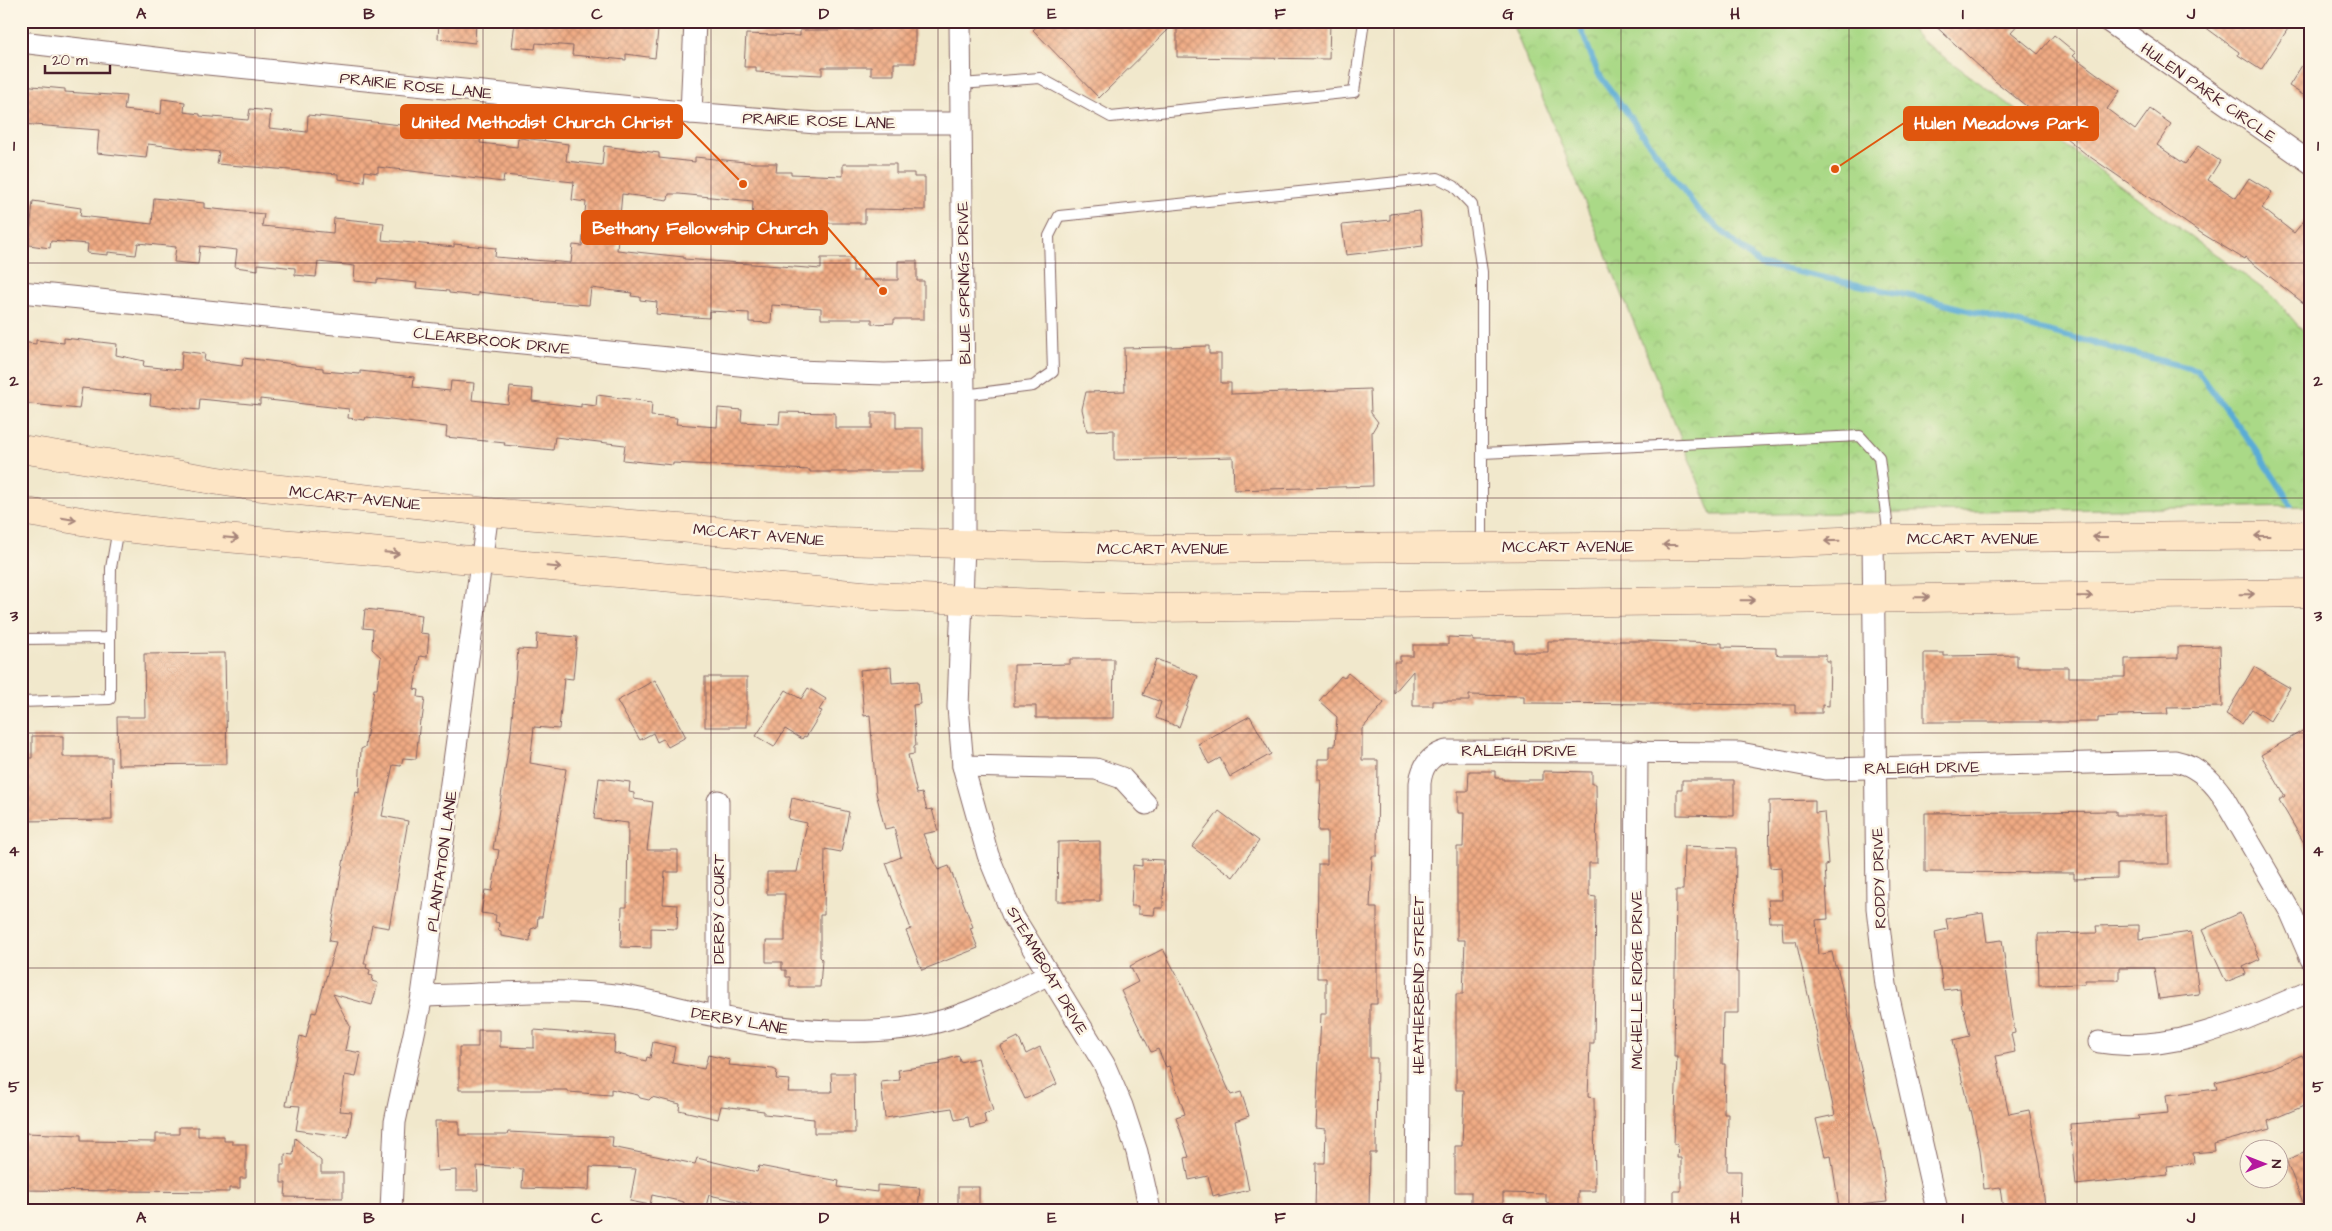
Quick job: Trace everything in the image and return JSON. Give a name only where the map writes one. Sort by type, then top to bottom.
[{"type":"main road","name":"MCCART AVENUE","points":[[21,449],[244,485],[488,512],[834,541],[1172,550],[1742,545],[1881,539],[2311,535]]},
{"type":"main road","points":[[21,511],[118,527],[874,596],[1156,608],[2311,593]]},
{"type":"street","points":[[691,113],[695,21]]},
{"type":"street","name":"BLUE SPRINGS DRIVE","points":[[960,21],[964,545]]},
{"type":"street","name":"HULEN PARK CIRCLE","points":[[2108,21],[2311,163]]},
{"type":"street","name":"PRAIRIE ROSE LANE","points":[[21,42],[188,62],[691,113],[817,123],[961,123]]},
{"type":"street","name":"CLEARBROOK DRIVE","points":[[21,292],[797,371],[885,374],[964,371]]},
{"type":"street","name":"PLANTATION LANE","points":[[391,1210],[395,1122],[422,996],[488,512]]},
{"type":"street","name":"RODDY DRIVE","points":[[1881,539],[1873,598],[1877,908],[1886,985],[1937,1210]]},
{"type":"street","name":"STEAMBOAT DRIVE","points":[[964,545],[958,707],[963,766],[988,855],[1013,916],[1104,1064],[1122,1106],[1137,1152],[1150,1210]]},
{"type":"street","name":"RALEIGH DRIVE","points":[[1427,762],[1438,754],[1458,750],[1740,753],[1825,768],[2175,762],[2187,764],[2211,780],[2222,795],[2291,913],[2311,959]]},
{"type":"street","name":"MICHELLE RIDGE DRIVE","points":[[1634,1210],[1637,751]]},
{"type":"street","name":"HEATHERBEND STREET","points":[[1417,1210],[1420,783],[1427,762]]},
{"type":"street","points":[[963,766],[1096,768],[1122,778],[1146,804]]},
{"type":"street","name":"DERBY COURT","points":[[718,801],[718,1017]]},
{"type":"street","name":"DERBY LANE","points":[[422,996],[576,993],[623,996],[718,1017],[802,1031],[865,1031],[916,1026],[947,1019],[974,1010],[1049,974]]},
{"type":"street","points":[[2099,1042],[2142,1044],[2190,1037],[2222,1028],[2311,991]]},
{"type":"lane","points":[[961,84],[1040,78],[1111,116],[1354,92],[1364,21]]},
{"type":"lane","points":[[964,395],[1033,386],[1053,372],[1049,236],[1059,216],[1438,178],[1454,186],[1472,204],[1482,272],[1482,547]]},
{"type":"lane","points":[[1482,453],[1860,436],[1879,458],[1881,539]]},
{"type":"lane","points":[[21,702],[110,698],[111,568],[118,527]]},
{"type":"lane","points":[[21,639],[110,638]]},
{"type":"green space","points":[[1511,21],[1904,21],[1922,41],[2274,297],[2311,341],[2311,506],[1712,515]]},
{"type":"building","points":[[439,21],[476,21],[475,43],[438,39]]},
{"type":"building","points":[[515,21],[659,21],[655,58],[626,54],[626,60],[572,55],[573,46],[536,43],[535,49],[512,47]]},
{"type":"building","points":[[871,21],[915,21],[915,63],[894,63],[894,75],[871,75],[871,67],[822,67],[822,75],[756,72],[756,67],[744,67],[746,34],[800,36],[800,30],[871,30]]},
{"type":"building","points":[[1042,21],[1177,21],[1099,98],[1033,30]]},
{"type":"building","points":[[1177,21],[1330,21],[1329,59],[1177,57]]},
{"type":"building","points":[[1930,21],[2021,21],[2011,32],[2038,54],[2054,35],[2076,53],[2073,56],[2120,91],[2107,109],[2135,130],[2150,109],[2171,124],[2157,145],[2185,164],[2198,146],[2220,161],[2208,180],[2236,198],[2249,178],[2272,192],[2262,208],[2294,233],[2311,212],[2311,309],[2245,257],[2244,259],[2201,233],[2086,154],[1995,81]]},
{"type":"building","points":[[2197,21],[2293,21],[2261,70],[2238,55],[2239,52]]},
{"type":"building","points":[[2311,51],[2311,100],[2289,86]]},
{"type":"building","points":[[21,85],[65,89],[65,92],[126,96],[124,110],[161,114],[162,99],[185,102],[184,112],[200,114],[200,116],[248,120],[250,109],[271,111],[269,128],[307,132],[308,115],[420,127],[419,135],[458,139],[459,132],[481,134],[480,143],[517,147],[518,138],[540,140],[568,144],[566,161],[602,165],[604,146],[659,153],[659,158],[695,162],[695,157],[755,163],[777,163],[776,172],[791,172],[791,174],[843,176],[843,164],[896,164],[896,173],[914,173],[914,177],[925,177],[925,210],[865,209],[865,223],[801,223],[801,225],[752,222],[753,201],[679,194],[669,194],[668,200],[622,194],[617,250],[684,257],[684,259],[821,269],[821,258],[853,258],[853,271],[863,271],[863,280],[898,280],[898,261],[917,261],[917,281],[924,281],[924,319],[894,319],[894,323],[872,324],[872,319],[821,319],[821,308],[772,305],[771,323],[749,322],[749,313],[709,311],[709,318],[656,314],[657,302],[640,300],[640,297],[631,296],[632,293],[591,288],[589,305],[534,301],[535,299],[478,292],[478,296],[449,293],[449,291],[416,288],[417,283],[377,279],[377,283],[354,281],[355,266],[318,262],[316,277],[295,275],[295,268],[258,264],[258,270],[235,267],[237,250],[200,246],[198,264],[174,262],[176,247],[138,243],[136,255],[108,252],[108,255],[87,253],[88,244],[51,241],[50,248],[29,245],[33,201],[81,208],[80,216],[152,224],[154,198],[204,203],[204,208],[264,214],[262,226],[333,233],[334,218],[384,223],[382,240],[454,247],[454,244],[496,248],[495,257],[571,263],[573,245],[582,246],[586,202],[572,200],[574,182],[504,175],[503,182],[378,167],[378,173],[365,171],[364,182],[338,179],[338,174],[217,164],[219,152],[148,144],[146,158],[97,153],[99,130],[21,124]]},
{"type":"building","points":[[1420,211],[1423,246],[1346,255],[1342,225],[1390,220],[1390,214]]},
{"type":"building","points":[[64,338],[117,344],[116,355],[144,361],[143,366],[181,370],[182,351],[205,354],[204,361],[242,366],[243,358],[323,368],[323,371],[360,374],[360,371],[414,377],[413,387],[450,391],[451,381],[474,383],[472,400],[508,404],[510,387],[533,389],[532,401],[581,407],[581,404],[596,406],[597,395],[652,402],[651,416],[677,418],[676,424],[717,427],[718,408],[742,410],[741,422],[779,424],[780,412],[835,413],[835,428],[872,428],[872,412],[896,412],[896,428],[923,428],[923,472],[810,472],[810,470],[673,463],[673,465],[623,460],[625,445],[555,437],[553,450],[504,445],[505,443],[446,437],[447,427],[366,417],[365,420],[348,418],[349,409],[260,399],[260,405],[200,399],[199,410],[150,405],[151,395],[82,388],[79,409],[21,403],[21,342],[36,344],[36,340],[64,343]]},
{"type":"building","points":[[1209,346],[1209,354],[1221,354],[1221,383],[1231,383],[1231,394],[1370,389],[1371,413],[1378,422],[1372,432],[1373,486],[1234,490],[1233,457],[1114,460],[1114,430],[1087,431],[1082,409],[1086,392],[1125,391],[1124,348]]},
{"type":"building","points":[[365,609],[422,615],[420,633],[429,634],[427,657],[420,656],[414,689],[419,690],[418,697],[425,698],[422,720],[420,720],[416,759],[403,758],[401,766],[393,765],[382,816],[408,821],[389,928],[372,925],[364,964],[367,964],[366,968],[370,970],[369,975],[373,976],[372,981],[378,983],[372,1005],[333,994],[350,1026],[345,1050],[361,1053],[356,1077],[345,1075],[340,1111],[352,1112],[348,1137],[296,1130],[300,1106],[286,1105],[300,1036],[306,1038],[312,1012],[316,1013],[336,942],[329,941],[356,792],[359,793],[361,749],[365,747],[374,689],[377,689],[381,657],[372,649],[373,629],[363,628]]},
{"type":"building","points":[[537,634],[577,637],[573,679],[564,678],[559,729],[534,727],[530,763],[566,769],[542,917],[538,917],[537,927],[531,929],[530,941],[501,936],[501,931],[498,930],[499,923],[495,922],[496,915],[481,913],[485,890],[492,891],[499,850],[493,849],[511,731],[518,649],[536,650]]},
{"type":"building","points":[[1448,637],[1473,638],[1473,641],[1514,641],[1514,652],[1548,652],[1548,641],[1647,641],[1722,643],[1722,647],[1776,648],[1776,654],[1780,655],[1826,655],[1826,661],[1830,661],[1829,706],[1822,705],[1822,713],[1795,713],[1795,705],[1524,703],[1524,696],[1469,695],[1469,701],[1433,701],[1433,706],[1413,706],[1413,671],[1394,693],[1394,662],[1400,662],[1400,656],[1413,656],[1413,645],[1448,645]]},
{"type":"building","points":[[2220,646],[2222,707],[2167,708],[2168,714],[2118,715],[2118,717],[2098,718],[2098,722],[1924,722],[1924,653],[1944,653],[1944,656],[2017,655],[2017,667],[2068,667],[2068,677],[2125,677],[2125,659],[2178,658],[2178,647]]},
{"type":"building","points":[[225,653],[227,764],[118,765],[117,717],[145,717],[144,654]]},
{"type":"building","points":[[1070,659],[1114,659],[1113,718],[1036,718],[1036,706],[1014,706],[1014,665],[1070,664]]},
{"type":"building","points":[[1156,659],[1198,676],[1179,727],[1156,718],[1161,702],[1143,695]]},
{"type":"building","points":[[891,667],[892,683],[918,681],[920,704],[913,705],[916,746],[914,746],[914,754],[908,755],[917,794],[922,793],[927,810],[932,809],[938,831],[923,834],[938,870],[949,866],[973,927],[970,928],[978,948],[922,970],[906,931],[911,929],[886,863],[901,857],[894,827],[885,829],[876,793],[870,715],[864,716],[860,670]]},
{"type":"building","points":[[2254,667],[2290,688],[2270,721],[2252,709],[2242,724],[2226,714]]},
{"type":"building","points":[[1348,673],[1384,703],[1362,729],[1362,760],[1378,760],[1377,856],[1372,856],[1370,908],[1377,908],[1377,1004],[1370,1004],[1370,1058],[1377,1058],[1376,1153],[1370,1153],[1369,1210],[1315,1210],[1316,1163],[1325,1163],[1326,1129],[1316,1128],[1321,1014],[1326,1014],[1326,978],[1317,978],[1318,864],[1327,864],[1327,831],[1318,831],[1321,780],[1318,780],[1318,759],[1330,759],[1330,746],[1335,746],[1337,717],[1319,701],[1341,676],[1344,678]]},
{"type":"building","points":[[705,677],[747,677],[747,727],[705,727]]},
{"type":"building","points":[[655,680],[686,737],[668,747],[663,739],[657,742],[653,733],[640,740],[617,701]]},
{"type":"building","points":[[808,688],[826,699],[819,710],[822,711],[806,737],[804,736],[802,739],[785,729],[774,747],[756,736],[786,690],[801,699]]},
{"type":"building","points":[[1250,716],[1271,754],[1230,777],[1220,758],[1209,764],[1198,744]]},
{"type":"building","points":[[2304,730],[2311,743],[2311,855],[2279,800],[2285,796],[2261,755]]},
{"type":"building","points":[[32,736],[63,736],[63,757],[111,757],[112,820],[21,821],[21,758],[32,758]]},
{"type":"building","points":[[1469,771],[1495,771],[1495,778],[1503,778],[1503,780],[1543,780],[1543,771],[1592,772],[1592,784],[1596,784],[1597,863],[1589,863],[1589,896],[1596,897],[1594,1043],[1590,1043],[1588,1097],[1594,1098],[1595,1191],[1578,1191],[1578,1210],[1550,1210],[1550,1204],[1546,1203],[1546,1194],[1503,1193],[1503,1203],[1499,1203],[1499,1210],[1471,1210],[1471,1192],[1455,1192],[1455,1146],[1462,1146],[1464,1090],[1456,1090],[1456,994],[1463,994],[1465,940],[1457,940],[1457,847],[1463,847],[1464,813],[1458,813],[1458,791],[1468,791]]},
{"type":"building","points":[[599,778],[630,782],[629,792],[634,793],[634,799],[653,802],[647,850],[678,850],[678,872],[665,872],[663,904],[678,905],[677,929],[651,928],[651,948],[621,947],[622,907],[627,907],[628,823],[594,819]]},
{"type":"building","points":[[1682,780],[1734,780],[1734,816],[1677,815],[1677,789],[1682,789]]},
{"type":"building","points":[[792,798],[849,812],[841,852],[825,849],[824,915],[820,915],[820,957],[822,959],[820,987],[790,987],[790,977],[786,977],[786,970],[782,970],[782,962],[766,962],[766,941],[785,941],[785,894],[767,894],[767,872],[797,872],[807,823],[788,819]]},
{"type":"building","points":[[1815,800],[1815,813],[1824,812],[1828,864],[1825,865],[1828,919],[1816,920],[1818,955],[1832,952],[1835,966],[1837,966],[1880,1151],[1887,1202],[1839,1207],[1831,1155],[1825,1156],[1816,1119],[1835,1115],[1796,941],[1783,941],[1782,922],[1770,922],[1768,900],[1782,900],[1781,867],[1770,868],[1769,801]]},
{"type":"building","points":[[1219,811],[1259,841],[1233,877],[1192,847]]},
{"type":"building","points":[[2116,811],[2116,815],[2168,815],[2169,864],[2117,864],[2117,878],[2074,879],[2074,873],[1925,872],[1925,813]]},
{"type":"building","points":[[1100,841],[1100,901],[1057,901],[1058,842]]},
{"type":"building","points":[[1684,846],[1736,848],[1735,940],[1737,940],[1738,1013],[1723,1013],[1722,1064],[1725,1064],[1724,1114],[1728,1114],[1727,1171],[1741,1171],[1740,1210],[1674,1210],[1674,1191],[1681,1191],[1681,1158],[1677,1158],[1678,1144],[1674,1144],[1677,1057],[1674,1057],[1676,890],[1683,890]]},
{"type":"building","points":[[1142,859],[1164,860],[1163,908],[1155,908],[1154,915],[1138,914],[1138,906],[1131,906],[1133,865],[1142,866]]},
{"type":"building","points":[[1983,913],[1987,942],[2002,940],[2015,1033],[2011,1034],[2015,1052],[1996,1056],[2009,1114],[2029,1110],[2040,1163],[2045,1206],[2003,1210],[2000,1187],[1984,1189],[1980,1150],[1953,1040],[1970,1036],[1964,1009],[1962,1008],[1960,988],[1943,990],[1935,932],[1948,929],[1946,919]]},
{"type":"building","points":[[2240,913],[2260,959],[2243,967],[2246,974],[2226,982],[2202,930]]},
{"type":"building","points":[[2139,925],[2139,939],[2191,932],[2199,994],[2159,999],[2154,968],[2119,968],[2119,980],[2085,980],[2085,984],[2039,985],[2038,934],[2097,933],[2096,926]]},
{"type":"building","points":[[1163,949],[1182,985],[1231,1095],[1241,1092],[1249,1116],[1235,1121],[1249,1190],[1219,1197],[1219,1194],[1213,1196],[1208,1176],[1189,1180],[1185,1158],[1189,1157],[1176,1117],[1185,1114],[1169,1066],[1166,1067],[1158,1049],[1151,1052],[1121,991],[1138,982],[1130,966]]},
{"type":"building","points":[[478,1030],[500,1030],[500,1047],[534,1048],[534,1030],[615,1036],[614,1053],[646,1061],[647,1057],[650,1058],[653,1042],[675,1047],[672,1063],[704,1069],[708,1055],[730,1060],[729,1065],[773,1069],[777,1071],[776,1079],[790,1080],[788,1092],[832,1092],[831,1073],[854,1073],[855,1133],[814,1133],[814,1119],[764,1114],[764,1111],[721,1106],[718,1119],[679,1110],[680,1104],[652,1097],[649,1100],[640,1098],[638,1095],[611,1089],[611,1095],[568,1092],[568,1090],[459,1090],[459,1047],[478,1047]]},
{"type":"building","points":[[1018,1037],[1026,1054],[1040,1047],[1057,1084],[1025,1099],[1000,1046]]},
{"type":"building","points":[[2302,1055],[2311,1075],[2311,1103],[2268,1121],[2270,1129],[2214,1144],[2215,1151],[2193,1153],[2194,1163],[2167,1166],[2168,1175],[2076,1185],[2070,1124],[2139,1119],[2138,1116],[2168,1113],[2166,1095],[2217,1089],[2215,1082],[2272,1068]]},
{"type":"building","points":[[959,1056],[960,1062],[978,1058],[993,1111],[984,1114],[986,1124],[970,1128],[968,1117],[955,1120],[952,1108],[885,1118],[881,1082],[900,1080],[898,1070],[941,1064],[940,1061]]},
{"type":"building","points":[[435,1121],[459,1121],[459,1135],[507,1135],[508,1132],[613,1137],[612,1147],[695,1164],[697,1158],[757,1172],[759,1166],[839,1181],[838,1187],[877,1192],[877,1185],[920,1188],[918,1210],[751,1210],[752,1204],[709,1195],[705,1210],[683,1210],[684,1202],[652,1195],[650,1205],[630,1201],[636,1169],[590,1167],[589,1190],[522,1188],[523,1169],[477,1166],[478,1190],[456,1190],[456,1170],[437,1171]]},
{"type":"building","points":[[179,1127],[198,1127],[198,1136],[224,1136],[224,1141],[232,1141],[232,1144],[246,1144],[246,1178],[240,1178],[240,1188],[229,1188],[229,1192],[21,1190],[21,1139],[25,1139],[25,1133],[81,1135],[81,1141],[156,1142],[156,1134],[179,1134]]},
{"type":"building","points":[[295,1138],[321,1161],[321,1173],[343,1173],[343,1198],[285,1197],[286,1183],[281,1183],[281,1165],[285,1165],[285,1154],[293,1155]]},
{"type":"building","points":[[2311,1150],[2311,1210],[2306,1210],[2290,1170],[2290,1158]]},
{"type":"building","points":[[958,1187],[979,1187],[979,1210],[958,1210]]},
{"type":"waterway","points":[[1578,21],[1598,73],[1698,210],[1759,264],[1925,299],[2197,370],[2259,454],[2291,504]]},
{"type":"place","name":"Hulen Meadows Park","points":[[1835,169]]},
{"type":"place","name":"United Methodist Church Christ","points":[[743,184]]},
{"type":"place","name":"Bethany Fellowship Church","points":[[883,291]]}]
